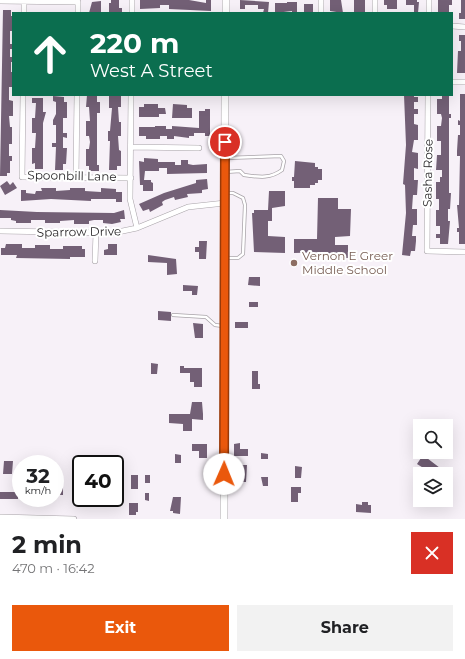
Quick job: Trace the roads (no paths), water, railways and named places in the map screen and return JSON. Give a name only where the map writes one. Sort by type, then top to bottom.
[{"type":"street","points":[[132,0],[132,12]]},
{"type":"street","points":[[226,0],[226,12]]},
{"type":"street","points":[[321,0],[321,12]]},
{"type":"street","points":[[375,0],[375,12]]},
{"type":"street","points":[[429,0],[429,12]]},
{"type":"street","points":[[0,1],[78,2],[78,12]]},
{"type":"street","points":[[24,1],[24,12]]},
{"type":"street","points":[[453,26],[465,27]]},
{"type":"street","points":[[453,82],[465,82]]},
{"type":"street","name":"Spoonbill Lane","points":[[23,96],[22,177],[130,178]]},
{"type":"street","points":[[76,177],[77,96]]},
{"type":"street","points":[[131,96],[130,178],[132,207],[137,228]]},
{"type":"street","points":[[224,519],[226,326],[224,203],[225,96]]},
{"type":"street","name":"Sasha Rose","points":[[428,96],[427,251],[465,252]]},
{"type":"street","points":[[131,147],[199,148]]},
{"type":"street","name":"Sparrow Drive","points":[[0,231],[112,233],[137,228],[188,206],[224,203]]},
{"type":"street","points":[[95,261],[96,233]]},
{"type":"street","points":[[0,517],[74,519]]},
{"type":"lane","points":[[225,158],[282,156],[284,161],[282,170],[274,176],[256,177],[244,176],[240,171],[225,172]]},
{"type":"lane","points":[[225,193],[233,193],[243,198],[245,205],[243,254],[238,258],[226,258]]},
{"type":"lane","points":[[173,315],[206,317],[215,325],[226,326]]},
{"type":"place","name":"Vernon E Greer Middle School","points":[[294,263]]}]
